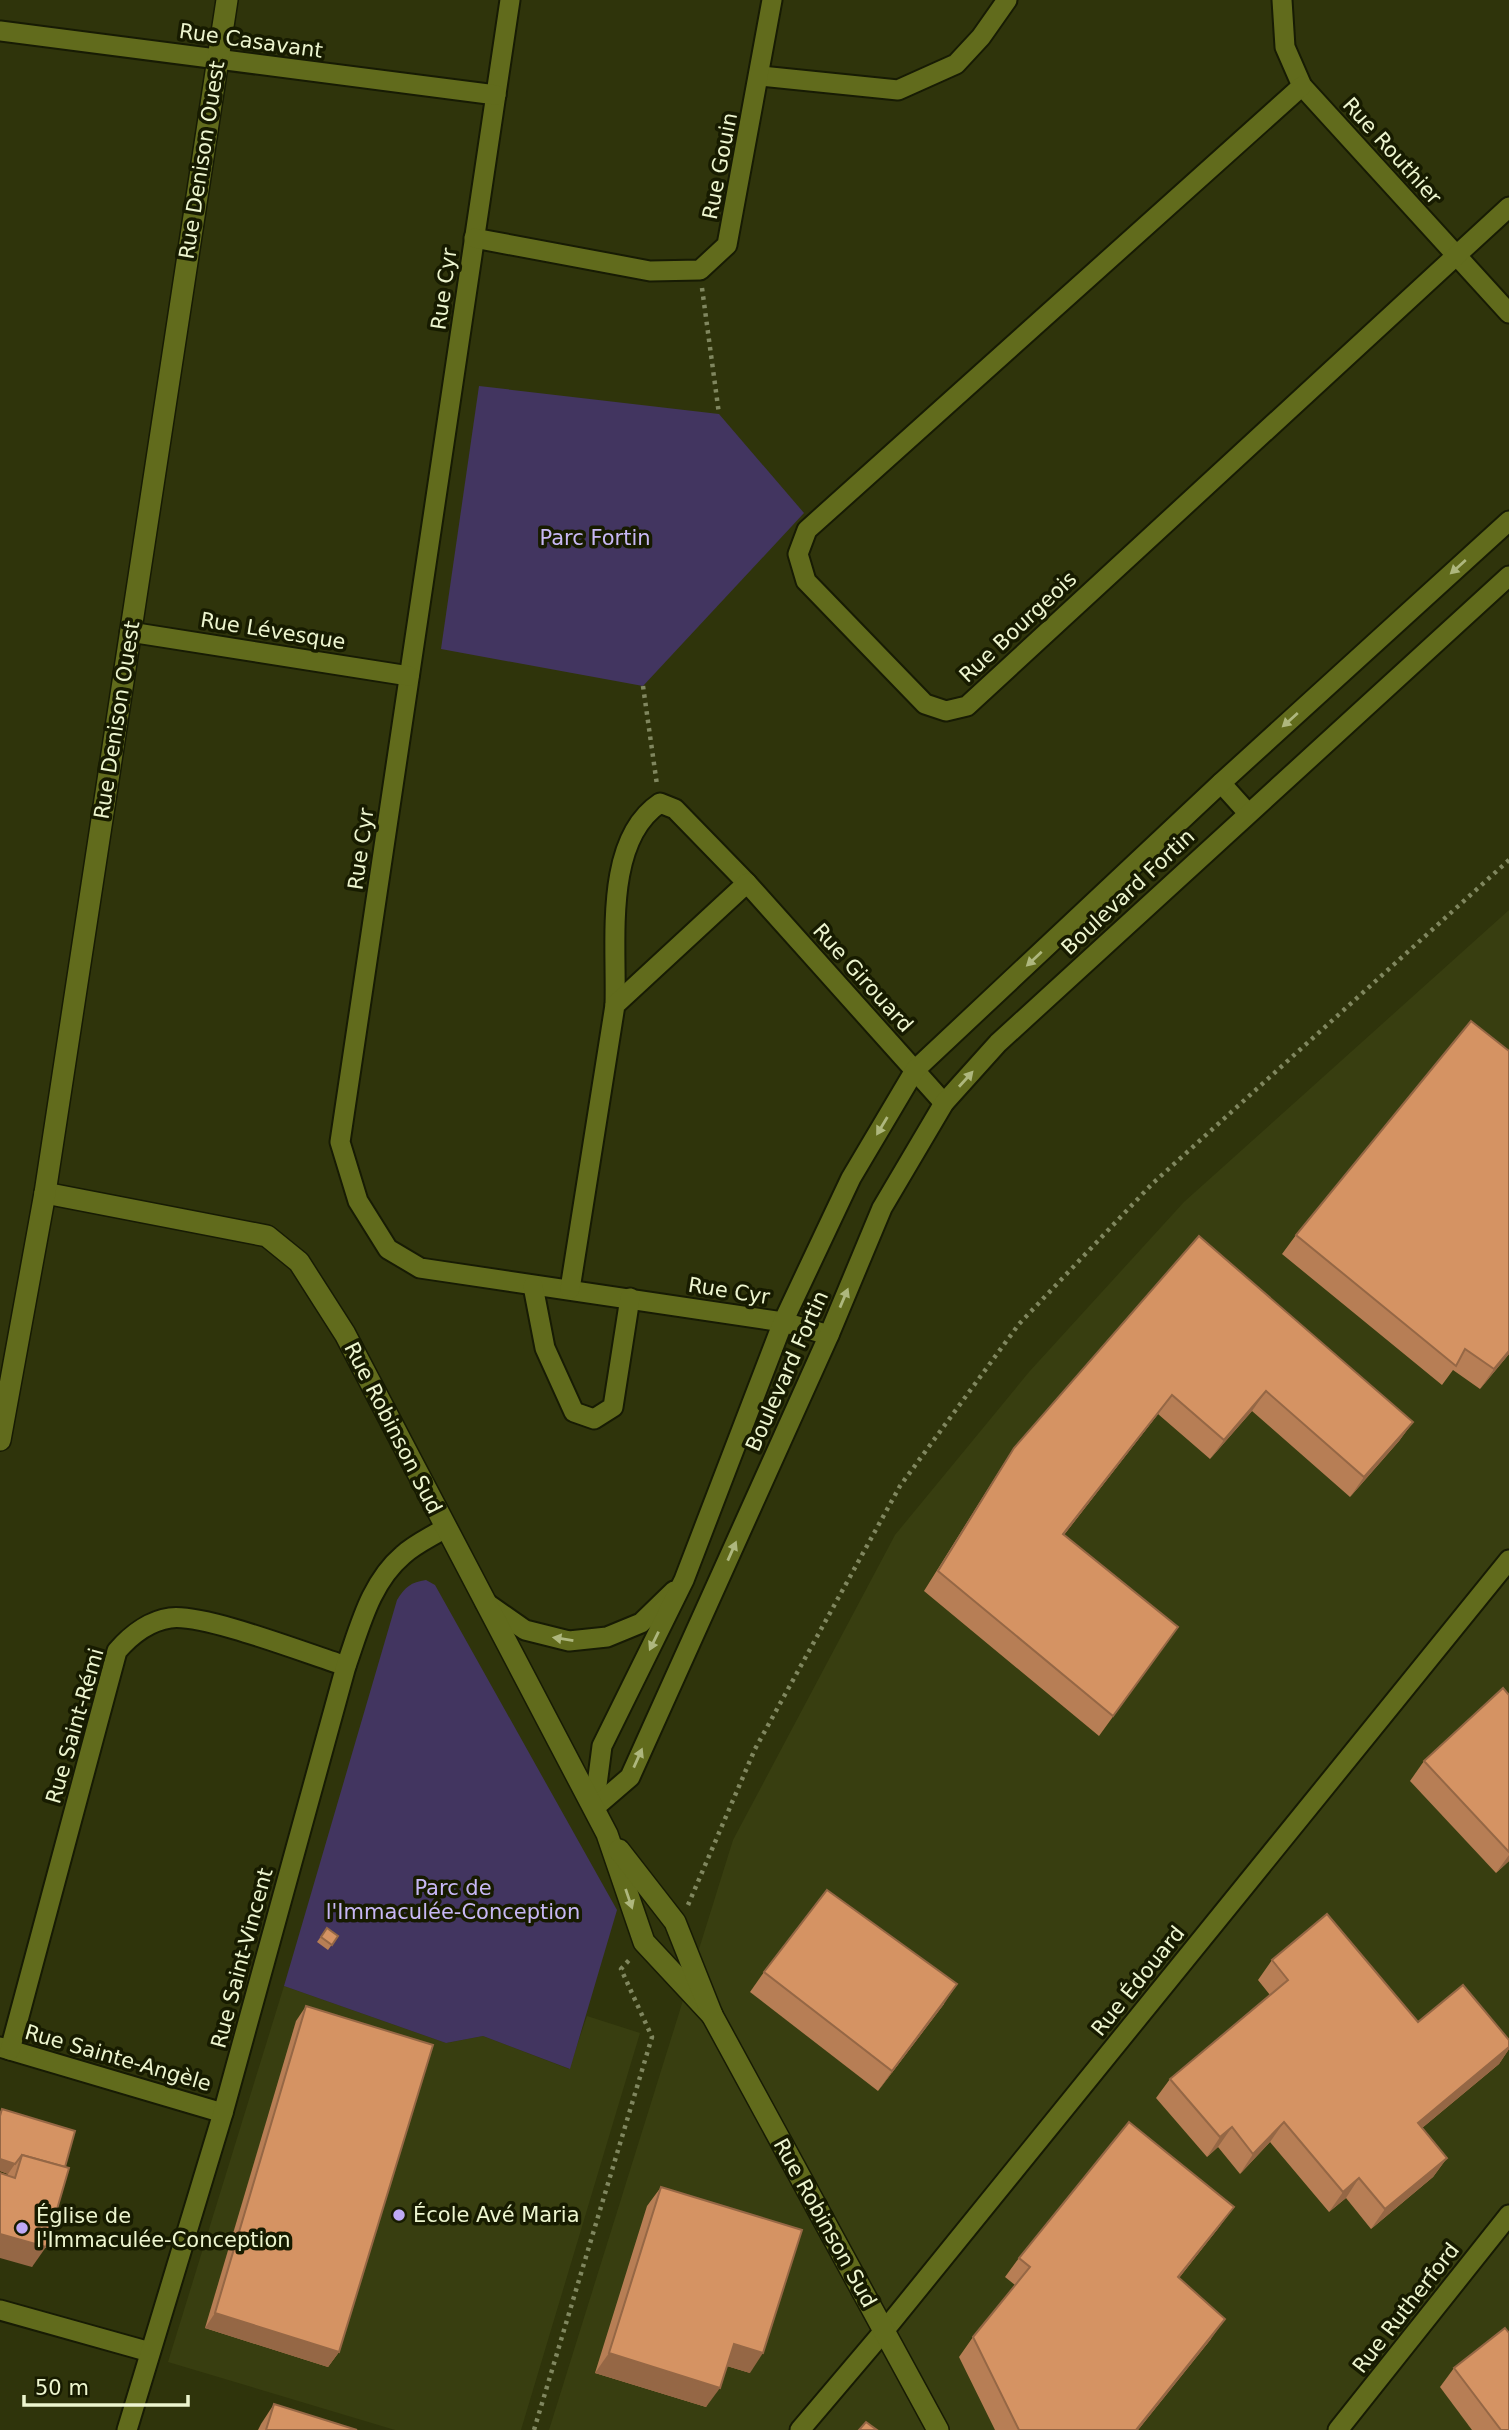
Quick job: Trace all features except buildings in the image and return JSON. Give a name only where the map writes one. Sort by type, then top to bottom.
[{"type":"street","name":"Rue Denison Ouest","points":[[0,1440],[45,1193],[227,0]]},
{"type":"street","name":"Rue Cyr","points":[[510,0],[340,1142],[358,1201],[388,1249],[420,1268],[783,1322],[828,1335]]},
{"type":"street","name":"Rue Gouin","points":[[700,270],[727,245],[761,76],[772,0]]},
{"type":"street","points":[[761,76],[898,90],[956,64],[981,37],[1007,0]]},
{"type":"street","name":"Rue Routhier","points":[[1282,0],[1284,47],[1302,86],[1509,313]]},
{"type":"street","name":"Rue Casavant","points":[[0,31],[496,95]]},
{"type":"street","name":"Rue Bourgeois","points":[[1302,86],[807,530],[798,554],[806,581],[925,704],[946,711],[967,706],[1509,207]]},
{"type":"street","points":[[474,238],[650,271],[700,270]]},
{"type":"street","name":"Boulevard Fortin","points":[[594,1808],[602,1746],[684,1580],[783,1322],[850,1178],[915,1070],[1221,783],[1509,521]]},
{"type":"street","name":"Boulevard Fortin","points":[[594,1808],[630,1777],[882,1208],[944,1103],[999,1043],[1509,576]]},
{"type":"street","name":"Rue Lévesque","points":[[130,632],[409,676]]},
{"type":"street","points":[[1221,783],[1248,813]]},
{"type":"street","points":[[570,1290],[615,1004],[618,866],[643,814],[660,803]]},
{"type":"street","name":"Rue Girouard","points":[[660,803],[675,809],[747,883],[944,1103]]},
{"type":"street","points":[[615,1004],[747,883]]},
{"type":"street","name":"Rue Robinson Sud","points":[[45,1193],[267,1236],[299,1262],[345,1334],[594,1808],[607,1834],[644,1942],[712,2015]]},
{"type":"street","points":[[533,1286],[545,1348],[574,1412],[594,1419],[613,1407],[630,1298]]},
{"type":"street","name":"Rue Saint-Vincent","points":[[127,2430],[223,2113],[346,1666],[369,1600],[385,1573],[404,1554],[445,1528]]},
{"type":"street","name":"Rue Édouard","points":[[800,2430],[884,2331],[1509,1559]]},
{"type":"street","name":"Boulevard Fortin","points":[[485,1602],[525,1630],[569,1641],[607,1637],[641,1623],[684,1580]]},
{"type":"street","name":"Rue Saint-Rémi","points":[[5,2049],[117,1651],[132,1633],[169,1618],[198,1619],[346,1666]]},
{"type":"street","name":"Rue Robinson Sud","points":[[607,1834],[675,1922],[712,2015],[938,2430]]},
{"type":"street","name":"Rue Sainte-Angèle","points":[[5,2049],[223,2113]]},
{"type":"street","name":"Rue Rutherford","points":[[1338,2430],[1509,2215]]},
{"type":"street","points":[[0,2310],[150,2352]]},
{"type":"path","points":[[700,270],[719,414]]},
{"type":"path","points":[[643,686],[660,803]]},
{"type":"path","points":[[693,1898],[723,1818],[755,1749],[886,1510],[963,1396],[1018,1324],[1152,1184],[1509,860]]},
{"type":"path","points":[[534,2430],[652,2037]]},
{"type":"shaded area","points":[[1509,910],[1509,2430],[549,2430],[733,1840],[895,1535],[1029,1372],[1184,1202]]},
{"type":"shaded area","name":"École Avé Maria","points":[[284,1986],[446,2043],[483,2036],[569,2069],[587,2016],[640,2033],[521,2430],[395,2430],[168,2362]]},
{"type":"green space","name":"Parc Fortin","points":[[479,386],[719,414],[804,513],[643,686],[441,649]]},
{"type":"green space","name":"Parc de l'Immaculée-Conception","points":[[426,1580],[435,1585],[617,1910],[570,2069],[483,2036],[446,2043],[284,1986],[397,1600],[409,1586]]},
{"type":"place","name":"École Avé Maria","points":[[399,2215]]},
{"type":"place","name":"Église de l'Immaculée-Conception","points":[[22,2228]]}]
